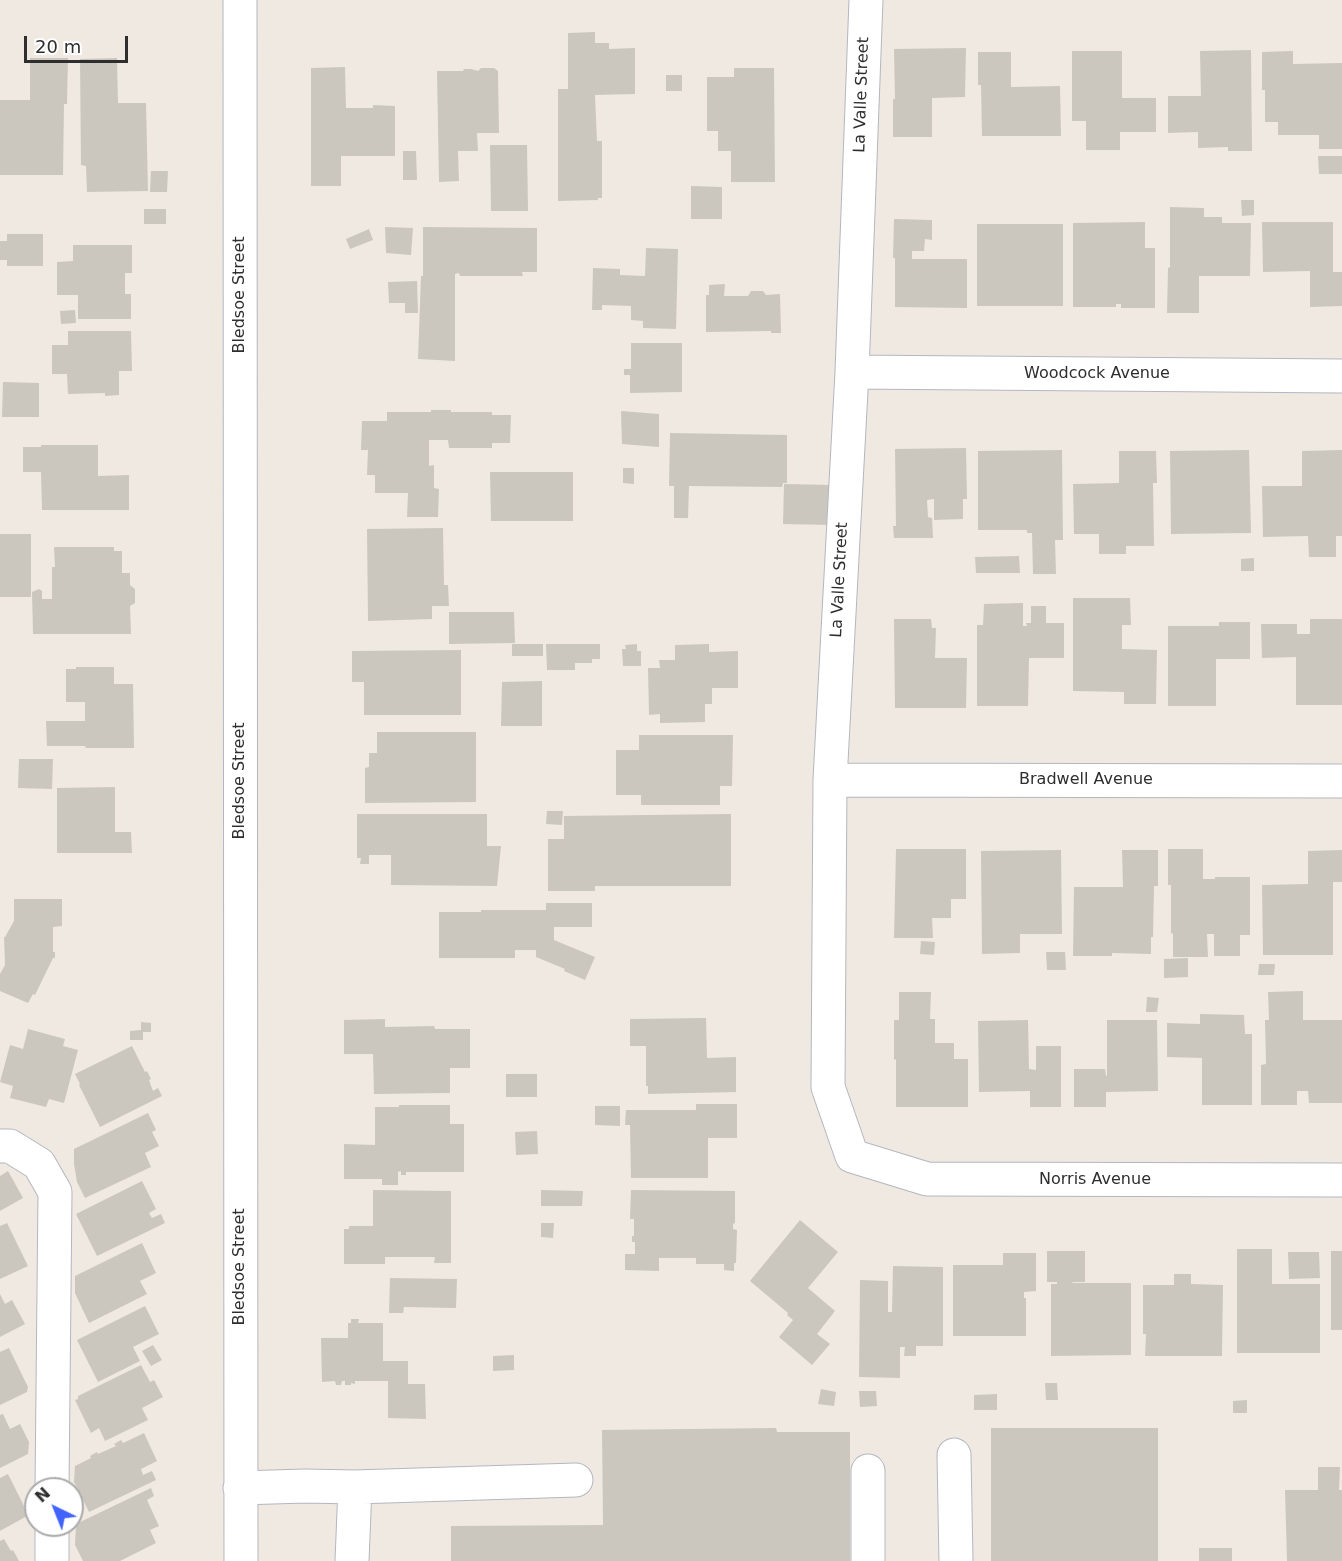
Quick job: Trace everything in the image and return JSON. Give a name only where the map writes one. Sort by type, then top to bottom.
[{"type":"street","name":"Bledsoe Street","points":[[240,0],[241,1561]]},
{"type":"street","name":"La Valle Street","points":[[852,1156],[828,1087],[830,780],[852,372],[866,0]]},
{"type":"street","name":"Woodcock Avenue","points":[[852,372],[1342,376]]},
{"type":"street","name":"Bradwell Avenue","points":[[830,780],[1342,781]]},
{"type":"street","points":[[0,1146],[10,1146],[39,1164],[56,1192],[52,1477]]},
{"type":"street","name":"Norris Avenue","points":[[852,1156],[927,1179],[1342,1180]]},
{"type":"street","points":[[954,1455],[956,1561]]},
{"type":"street","points":[[868,1471],[868,1561]]},
{"type":"street","points":[[240,1488],[576,1480]]},
{"type":"street","points":[[352,1561],[355,1487]]},
{"type":"street","points":[[52,1537],[52,1561]]},
{"type":"building","points":[[595,32],[595,43],[609,43],[609,49],[635,48],[635,94],[595,95],[597,141],[602,141],[602,198],[558,201],[558,89],[568,89],[568,33]]},
{"type":"building","points":[[966,48],[965,97],[932,98],[932,137],[893,137],[894,49]]},
{"type":"building","points":[[1251,50],[1252,151],[1228,151],[1228,147],[1198,148],[1198,132],[1168,133],[1168,96],[1201,96],[1200,51]]},
{"type":"building","points":[[1072,51],[1122,51],[1122,98],[1156,98],[1156,132],[1120,132],[1120,150],[1086,150],[1086,121],[1072,121]]},
{"type":"building","points":[[1293,51],[1293,64],[1342,63],[1342,149],[1319,149],[1319,135],[1278,135],[1278,122],[1265,122],[1262,52]]},
{"type":"building","points":[[978,52],[1011,52],[1011,87],[1060,86],[1061,136],[982,136]]},
{"type":"building","points":[[30,58],[68,58],[67,104],[64,104],[63,175],[0,175],[0,100],[30,100]]},
{"type":"building","points":[[117,58],[118,103],[146,103],[148,191],[87,192],[86,166],[81,165],[80,59]]},
{"type":"building","points":[[345,67],[346,108],[373,108],[373,105],[395,106],[395,156],[341,156],[341,186],[311,186],[311,68]]},
{"type":"building","points":[[481,68],[494,68],[498,71],[499,133],[477,133],[478,151],[458,151],[459,181],[439,182],[437,71],[471,69],[478,71]]},
{"type":"building","points":[[734,68],[774,68],[775,182],[731,182],[731,151],[718,151],[718,131],[707,131],[707,77],[734,77]]},
{"type":"building","points":[[666,75],[682,75],[682,91],[666,91]]},
{"type":"building","points":[[490,145],[527,145],[528,211],[491,211]]},
{"type":"building","points":[[403,151],[416,151],[417,180],[403,180]]},
{"type":"building","points":[[1318,156],[1342,156],[1342,174],[1319,174]]},
{"type":"building","points":[[151,171],[168,171],[167,192],[150,192]]},
{"type":"building","points":[[691,186],[722,187],[722,219],[691,219]]},
{"type":"building","points":[[1241,200],[1254,200],[1254,215],[1242,216]]},
{"type":"building","points":[[1170,207],[1204,208],[1204,217],[1222,217],[1222,223],[1251,223],[1250,276],[1199,276],[1199,313],[1167,313]]},
{"type":"building","points":[[144,209],[166,209],[166,224],[144,224]]},
{"type":"building","points":[[894,219],[932,220],[932,240],[925,239],[924,251],[912,251],[912,259],[967,259],[967,308],[895,307]]},
{"type":"building","points":[[1145,222],[1145,248],[1155,248],[1155,308],[1121,308],[1121,304],[1116,304],[1116,307],[1073,307],[1073,223]]},
{"type":"building","points":[[1262,222],[1333,222],[1333,272],[1342,272],[1342,306],[1310,307],[1310,271],[1263,272]]},
{"type":"building","points":[[977,224],[1063,224],[1063,306],[977,306]]},
{"type":"building","points":[[385,227],[413,228],[411,255],[386,253]]},
{"type":"building","points":[[423,227],[537,228],[537,272],[522,272],[523,276],[460,276],[459,273],[455,274],[455,361],[418,359],[421,276],[423,276]]},
{"type":"building","points":[[369,229],[373,240],[350,249],[346,239]]},
{"type":"building","points":[[7,234],[43,234],[43,266],[7,266],[7,260],[0,260],[0,241],[7,241]]},
{"type":"building","points":[[73,245],[132,245],[132,273],[125,273],[125,294],[131,294],[131,319],[78,319],[78,295],[57,295],[57,262],[73,261]]},
{"type":"building","points":[[646,248],[678,249],[676,329],[643,328],[643,321],[631,320],[631,306],[602,305],[602,310],[592,310],[593,268],[620,269],[620,275],[645,276]]},
{"type":"building","points":[[417,281],[418,313],[405,313],[405,303],[389,303],[388,282]]},
{"type":"building","points":[[725,284],[724,296],[748,296],[751,291],[763,291],[766,295],[780,294],[781,333],[771,333],[771,331],[706,332],[706,295],[709,295],[709,285]]},
{"type":"building","points":[[75,310],[76,323],[61,324],[60,311]]},
{"type":"building","points":[[68,331],[131,331],[132,371],[119,371],[119,395],[68,394],[67,374],[52,374],[52,345],[68,345]]},
{"type":"building","points":[[631,343],[682,343],[682,392],[630,393],[630,375],[624,375],[624,369],[631,369]]},
{"type":"building","points":[[3,382],[39,383],[39,417],[2,417]]},
{"type":"building","points":[[431,410],[492,412],[492,415],[511,415],[510,443],[492,443],[492,448],[449,448],[448,440],[429,440],[429,466],[434,465],[434,488],[439,489],[438,517],[407,517],[408,493],[375,493],[375,475],[367,475],[368,450],[361,450],[362,421],[387,421],[387,412],[431,412]]},
{"type":"building","points":[[621,411],[659,414],[659,447],[622,444]]},
{"type":"building","points":[[670,433],[787,435],[787,483],[783,483],[782,487],[689,486],[688,518],[674,518],[674,486],[669,486]]},
{"type":"building","points":[[41,445],[98,445],[98,476],[129,475],[129,510],[42,510],[41,472],[23,472],[23,447],[41,447]]},
{"type":"building","points":[[966,448],[967,499],[963,499],[963,519],[934,520],[934,499],[927,500],[928,517],[932,518],[933,538],[894,538],[893,526],[896,526],[895,449]]},
{"type":"building","points":[[1062,450],[1063,540],[1055,540],[1056,574],[1033,574],[1032,533],[1027,533],[1027,530],[978,530],[978,451]]},
{"type":"building","points":[[1249,450],[1251,533],[1171,534],[1170,451]]},
{"type":"building","points":[[1342,450],[1342,536],[1336,536],[1336,557],[1309,557],[1308,536],[1263,537],[1262,486],[1302,486],[1302,451]]},
{"type":"building","points":[[1119,451],[1156,451],[1157,483],[1153,483],[1154,546],[1126,546],[1126,554],[1099,554],[1099,534],[1074,534],[1073,484],[1119,483]]},
{"type":"building","points":[[623,468],[634,468],[634,484],[623,483]]},
{"type":"building","points":[[490,472],[573,472],[573,521],[491,521]]},
{"type":"building","points":[[784,484],[832,485],[831,525],[783,524]]},
{"type":"building","points":[[443,528],[444,585],[448,585],[449,606],[432,606],[432,619],[368,621],[367,529]]},
{"type":"building","points":[[0,534],[31,534],[31,597],[0,597]]},
{"type":"building","points":[[54,547],[114,547],[114,551],[122,551],[122,573],[130,573],[130,585],[135,589],[135,603],[130,606],[131,634],[33,634],[32,592],[39,589],[42,591],[42,599],[52,599]]},
{"type":"building","points":[[1019,556],[1020,573],[976,573],[975,557]]},
{"type":"building","points":[[1254,558],[1254,571],[1241,571],[1241,559]]},
{"type":"building","points":[[1073,598],[1130,598],[1131,625],[1122,625],[1122,649],[1157,650],[1156,704],[1124,704],[1124,692],[1073,691]]},
{"type":"building","points":[[1023,603],[1023,626],[1031,623],[1031,606],[1046,606],[1046,623],[1064,623],[1064,658],[1029,658],[1028,706],[977,706],[977,625],[983,625],[984,604]]},
{"type":"building","points":[[449,612],[514,612],[515,643],[449,644]]},
{"type":"building","points":[[894,619],[931,619],[932,628],[936,628],[935,658],[967,658],[966,708],[895,708]]},
{"type":"building","points":[[1310,619],[1342,619],[1342,705],[1296,705],[1296,657],[1262,658],[1261,624],[1297,624],[1297,634],[1310,634]]},
{"type":"building","points":[[1219,622],[1250,622],[1250,659],[1216,659],[1216,706],[1168,706],[1168,626],[1219,626]]},
{"type":"building","points":[[512,644],[543,644],[543,656],[512,656]]},
{"type":"building","points":[[546,644],[600,644],[600,659],[592,659],[592,663],[575,663],[575,670],[547,670]]},
{"type":"building","points":[[637,644],[637,651],[641,651],[641,666],[623,666],[622,649],[626,649],[625,645]]},
{"type":"building","points":[[709,644],[709,652],[738,651],[738,688],[712,688],[712,704],[705,704],[705,722],[660,723],[660,714],[649,715],[648,668],[660,668],[659,660],[675,660],[675,645]]},
{"type":"building","points":[[461,650],[461,715],[364,715],[364,682],[352,682],[352,651]]},
{"type":"building","points":[[76,667],[114,667],[114,684],[133,684],[134,748],[47,746],[46,721],[85,721],[85,702],[66,702],[66,669],[76,669]]},
{"type":"building","points":[[542,681],[542,726],[501,726],[502,682]]},
{"type":"building","points":[[377,732],[476,732],[476,802],[365,803],[365,768],[369,767],[369,753],[377,753]]},
{"type":"building","points":[[639,735],[733,735],[732,786],[720,786],[720,805],[641,805],[641,795],[616,795],[616,750],[639,750]]},
{"type":"building","points":[[19,759],[53,759],[52,789],[18,788]]},
{"type":"building","points":[[115,787],[115,832],[131,832],[132,853],[57,853],[57,788]]},
{"type":"building","points":[[547,811],[563,811],[562,825],[546,824]]},
{"type":"building","points":[[357,814],[487,814],[487,846],[501,846],[497,886],[391,885],[391,855],[369,855],[369,864],[360,864],[361,858],[357,858]]},
{"type":"building","points":[[731,814],[731,886],[595,886],[595,891],[548,891],[548,839],[564,839],[564,816]]},
{"type":"building","points":[[896,849],[966,849],[966,899],[951,899],[951,918],[932,918],[933,938],[894,938]]},
{"type":"building","points":[[1168,849],[1203,849],[1203,879],[1250,877],[1250,935],[1240,935],[1240,956],[1214,956],[1214,934],[1207,934],[1208,957],[1173,957]]},
{"type":"building","points":[[1061,850],[1062,934],[1020,934],[1020,953],[982,954],[981,851]]},
{"type":"building","points":[[1122,850],[1158,850],[1158,886],[1154,886],[1151,954],[1112,953],[1112,956],[1073,956],[1074,887],[1123,887]]},
{"type":"building","points":[[1342,850],[1342,882],[1333,882],[1333,955],[1263,955],[1262,885],[1308,884],[1308,851]]},
{"type":"building","points":[[14,899],[62,899],[62,926],[53,927],[55,958],[35,995],[33,994],[28,1003],[0,991],[0,974],[5,965],[4,937],[14,921]]},
{"type":"building","points":[[546,903],[592,903],[592,927],[554,927],[554,940],[595,957],[585,980],[536,957],[536,950],[515,950],[515,958],[439,958],[439,912],[546,910]]},
{"type":"building","points":[[921,941],[935,942],[934,955],[920,954]]},
{"type":"building","points":[[1046,952],[1065,952],[1066,970],[1047,970]]},
{"type":"building","points":[[1188,958],[1188,977],[1164,978],[1164,959]]},
{"type":"building","points":[[1259,964],[1275,964],[1274,975],[1258,975]]},
{"type":"building","points":[[1303,991],[1303,1020],[1342,1020],[1342,1103],[1309,1103],[1308,1091],[1297,1091],[1297,1105],[1261,1105],[1261,1065],[1266,1064],[1265,1020],[1269,1020],[1268,992]]},
{"type":"building","points":[[899,992],[931,992],[930,1019],[935,1019],[935,1043],[954,1043],[954,1059],[968,1059],[968,1107],[896,1107],[894,1020],[899,1020]]},
{"type":"building","points":[[1147,997],[1159,998],[1157,1012],[1146,1012]]},
{"type":"building","points":[[1200,1014],[1244,1015],[1245,1034],[1252,1034],[1252,1105],[1202,1105],[1202,1058],[1167,1057],[1167,1023],[1200,1024]]},
{"type":"building","points":[[706,1018],[707,1058],[736,1057],[736,1092],[648,1094],[646,1046],[630,1046],[630,1019]]},
{"type":"building","points":[[385,1019],[385,1027],[434,1026],[435,1029],[470,1029],[470,1068],[450,1068],[450,1093],[374,1094],[373,1054],[344,1054],[344,1020]]},
{"type":"building","points":[[1028,1020],[1029,1069],[1036,1070],[1036,1046],[1061,1046],[1061,1107],[1030,1107],[1030,1091],[979,1092],[978,1021]]},
{"type":"building","points":[[1107,1020],[1157,1020],[1158,1091],[1106,1092],[1106,1107],[1074,1107],[1074,1069],[1105,1069],[1107,1076]]},
{"type":"building","points":[[141,1022],[151,1023],[151,1032],[143,1032],[143,1040],[130,1040],[130,1031],[141,1030]]},
{"type":"building","points":[[28,1029],[65,1039],[63,1046],[78,1050],[64,1103],[49,1099],[46,1107],[10,1098],[13,1086],[0,1082],[10,1045],[23,1049]]},
{"type":"building","points":[[132,1046],[151,1079],[149,1080],[153,1091],[158,1088],[162,1096],[100,1127],[75,1074]]},
{"type":"building","points":[[506,1074],[537,1074],[537,1097],[506,1097]]},
{"type":"building","points":[[696,1104],[737,1104],[737,1138],[708,1138],[708,1178],[631,1178],[630,1125],[625,1125],[626,1110],[696,1110]]},
{"type":"building","points":[[399,1105],[450,1105],[450,1124],[464,1124],[464,1172],[406,1172],[406,1175],[401,1175],[401,1171],[398,1172],[398,1185],[382,1185],[382,1179],[344,1179],[344,1144],[375,1145],[375,1107],[399,1107]]},
{"type":"building","points":[[595,1106],[620,1106],[620,1126],[595,1125]]},
{"type":"building","points":[[148,1113],[156,1130],[152,1132],[159,1146],[145,1153],[151,1167],[85,1198],[77,1182],[74,1149]]},
{"type":"building","points":[[537,1131],[538,1154],[516,1155],[515,1132]]},
{"type":"building","points":[[8,1171],[23,1198],[0,1211],[0,1176]]},
{"type":"building","points":[[142,1181],[156,1209],[149,1213],[152,1218],[161,1214],[165,1223],[97,1256],[76,1214]]},
{"type":"building","points":[[373,1190],[451,1191],[451,1263],[434,1263],[435,1257],[385,1257],[385,1264],[344,1264],[344,1229],[349,1229],[349,1226],[373,1226]]},
{"type":"building","points":[[541,1190],[583,1191],[582,1206],[541,1206]]},
{"type":"building","points":[[631,1190],[735,1191],[733,1229],[737,1230],[734,1271],[724,1270],[724,1264],[696,1264],[696,1258],[659,1258],[659,1271],[625,1270],[625,1254],[635,1254],[635,1242],[632,1242],[634,1219],[630,1219]]},
{"type":"building","points":[[800,1220],[838,1252],[808,1288],[835,1311],[817,1334],[830,1344],[812,1365],[779,1337],[793,1320],[787,1315],[788,1313],[750,1281]]},
{"type":"building","points":[[7,1223],[28,1266],[0,1279],[0,1226]]},
{"type":"building","points":[[541,1223],[554,1223],[553,1238],[541,1237]]},
{"type":"building","points":[[142,1243],[156,1273],[140,1281],[147,1294],[89,1323],[75,1293],[75,1276]]},
{"type":"building","points":[[1237,1249],[1272,1249],[1272,1284],[1320,1284],[1320,1353],[1237,1353]]},
{"type":"building","points":[[1047,1251],[1085,1251],[1085,1282],[1073,1283],[1131,1283],[1131,1355],[1051,1356],[1051,1284],[1057,1284],[1057,1282],[1047,1282]]},
{"type":"building","points":[[1331,1251],[1342,1251],[1342,1330],[1331,1330]]},
{"type":"building","points":[[1288,1252],[1319,1252],[1320,1278],[1289,1279]]},
{"type":"building","points":[[1003,1253],[1036,1253],[1036,1291],[1024,1292],[1026,1336],[953,1336],[953,1265],[1003,1265]]},
{"type":"building","points":[[893,1266],[943,1267],[943,1346],[916,1346],[916,1356],[904,1356],[905,1347],[900,1347],[900,1378],[859,1377],[860,1280],[888,1281],[888,1312],[892,1312]]},
{"type":"building","points":[[1174,1274],[1191,1274],[1191,1284],[1223,1285],[1222,1356],[1145,1356],[1143,1285],[1174,1285]]},
{"type":"building","points":[[390,1278],[457,1279],[456,1308],[404,1307],[403,1313],[389,1313]]},
{"type":"building","points":[[0,1294],[5,1304],[12,1300],[25,1324],[0,1337]]},
{"type":"building","points":[[145,1306],[159,1334],[133,1347],[140,1361],[98,1382],[77,1340]]},
{"type":"building","points":[[351,1319],[359,1319],[358,1323],[383,1323],[383,1361],[408,1361],[408,1384],[425,1384],[426,1419],[388,1418],[388,1381],[355,1381],[355,1384],[351,1383],[351,1385],[345,1385],[345,1381],[342,1381],[341,1385],[336,1385],[335,1381],[322,1382],[321,1338],[348,1338],[348,1323],[351,1323]]},
{"type":"building","points":[[153,1345],[162,1360],[151,1366],[142,1351]]},
{"type":"building","points":[[9,1348],[28,1387],[27,1392],[0,1405],[0,1352]]},
{"type":"building","points":[[514,1355],[514,1370],[493,1371],[493,1356]]},
{"type":"building","points":[[141,1365],[150,1382],[154,1380],[163,1397],[142,1408],[148,1420],[105,1441],[99,1428],[91,1433],[75,1400],[78,1396]]},
{"type":"building","points":[[1045,1383],[1057,1383],[1058,1400],[1046,1400]]},
{"type":"building","points":[[821,1389],[836,1392],[834,1406],[818,1404]]},
{"type":"building","points":[[859,1391],[876,1391],[877,1406],[860,1407]]},
{"type":"building","points":[[997,1394],[997,1410],[974,1410],[974,1395]]},
{"type":"building","points":[[1247,1400],[1247,1413],[1233,1413],[1233,1401]]},
{"type":"building","points":[[3,1414],[10,1429],[20,1424],[29,1442],[28,1454],[0,1468],[0,1415]]},
{"type":"building","points":[[776,1428],[777,1432],[850,1432],[850,1561],[451,1561],[451,1526],[603,1525],[602,1430]]},
{"type":"building","points":[[991,1428],[1158,1428],[1158,1561],[991,1561]]},
{"type":"building","points":[[144,1433],[157,1461],[141,1469],[143,1475],[152,1471],[156,1480],[89,1512],[84,1502],[84,1477],[74,1477],[75,1466],[91,1458],[90,1456],[97,1452],[98,1454],[116,1446],[114,1444],[121,1440],[123,1443]]},
{"type":"building","points":[[1318,1467],[1340,1467],[1342,1561],[1287,1561],[1285,1490],[1318,1490]]},
{"type":"building","points":[[8,1474],[23,1504],[24,1518],[0,1531],[0,1478]]},
{"type":"building","points":[[151,1488],[154,1496],[147,1500],[159,1526],[150,1530],[156,1543],[120,1561],[83,1561],[75,1545],[75,1537],[84,1537],[84,1520]]},
{"type":"building","points":[[4,1539],[19,1561],[0,1561],[0,1541]]},
{"type":"building","points":[[1199,1548],[1232,1548],[1232,1561],[1199,1561]]}]
